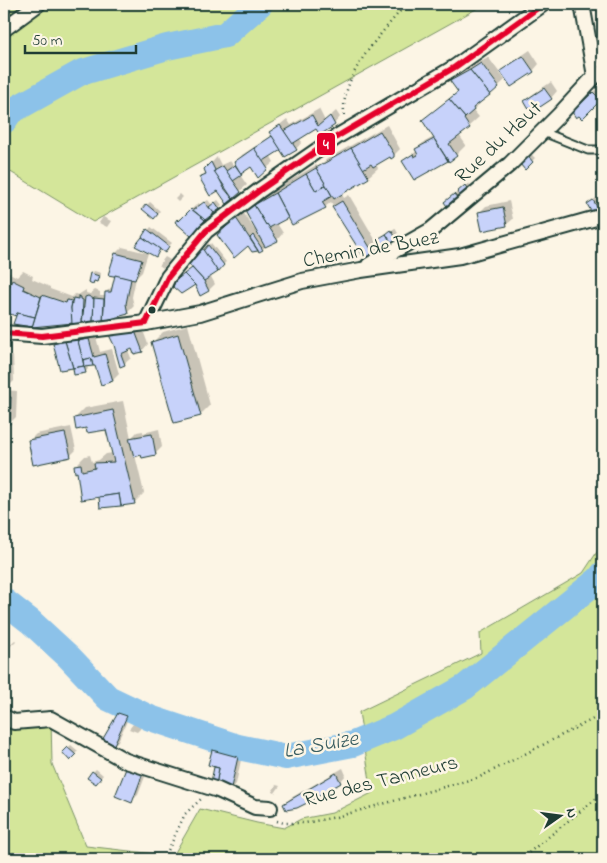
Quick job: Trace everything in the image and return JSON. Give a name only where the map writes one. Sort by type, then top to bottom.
[{"type":"street","points":[[4,29],[38,4]]},
{"type":"street","points":[[146,323],[168,277],[206,231],[260,190],[345,132],[455,67],[543,4]]},
{"type":"street","name":"Rue du Haut","points":[[361,270],[431,230],[510,164],[594,76],[582,4]]},
{"type":"street","name":"Chemin de Buez","points":[[4,333],[42,336],[146,323],[200,312],[302,282],[361,270],[460,256],[603,216]]},
{"type":"street","points":[[4,718],[14,722],[51,719],[126,761],[218,790],[273,815]]},
{"type":"lane","points":[[542,132],[588,150],[603,150]]},
{"type":"path","points":[[345,132],[343,102],[358,63],[406,4]]},
{"type":"path","name":"Rue des Tanneurs","points":[[273,815],[284,823],[305,823],[336,817],[480,777],[603,714]]},
{"type":"path","points":[[164,858],[184,814],[201,799],[218,790]]},
{"type":"path","points":[[521,859],[603,793]]},
{"type":"green space","points":[[4,4],[485,4],[93,222],[4,168],[4,131],[8,123],[4,119]]},
{"type":"green space","points":[[603,543],[603,859],[4,859],[4,718],[51,719],[52,764],[86,846],[173,856],[200,809],[284,828],[301,819],[332,813],[372,793],[359,712],[481,653],[480,633],[583,573]]},
{"type":"building","points":[[523,56],[534,72],[511,87],[500,71]]},
{"type":"building","points":[[481,63],[499,87],[490,95],[470,70]]},
{"type":"building","points":[[470,70],[490,95],[473,108],[474,110],[465,118],[449,99],[458,92],[450,81]]},
{"type":"building","points":[[544,88],[552,99],[531,113],[524,101]]},
{"type":"building","points":[[593,92],[601,100],[582,119],[579,116],[576,118],[572,112]]},
{"type":"building","points":[[449,99],[465,118],[470,128],[449,144],[457,156],[449,162],[422,120]]},
{"type":"building","points":[[312,115],[318,126],[330,116],[335,125],[320,135],[316,129],[292,144],[284,131]]},
{"type":"building","points":[[280,125],[297,150],[285,157],[269,132]]},
{"type":"building","points":[[380,131],[394,157],[391,159],[390,157],[373,167],[371,164],[363,169],[351,148]]},
{"type":"building","points":[[272,136],[281,150],[262,162],[254,148]]},
{"type":"building","points":[[434,139],[448,161],[414,180],[402,161],[413,154],[414,157],[418,155],[415,149]]},
{"type":"building","points":[[254,148],[268,169],[258,178],[251,167],[241,174],[234,162]]},
{"type":"building","points":[[351,148],[369,178],[334,199],[316,168]]},
{"type":"building","points":[[528,156],[533,162],[525,170],[520,164]]},
{"type":"building","points":[[211,162],[224,188],[233,199],[227,204],[218,191],[210,196],[199,177],[206,174],[204,169]]},
{"type":"building","points":[[235,165],[242,175],[233,181],[226,171]]},
{"type":"building","points":[[223,166],[241,192],[233,199],[214,171]]},
{"type":"building","points":[[316,168],[326,185],[316,191],[306,174]]},
{"type":"building","points":[[306,174],[316,191],[326,185],[332,196],[322,202],[326,208],[292,225],[275,193]]},
{"type":"building","points":[[465,185],[469,192],[461,198],[457,192]]},
{"type":"building","points":[[275,193],[288,218],[269,228],[254,205]]},
{"type":"building","points":[[454,194],[459,200],[449,209],[444,202]]},
{"type":"building","points":[[593,200],[599,210],[592,213],[587,204]]},
{"type":"building","points":[[342,201],[374,254],[365,259],[332,207]]},
{"type":"building","points":[[204,202],[214,213],[205,220],[193,210]]},
{"type":"building","points":[[215,202],[220,209],[214,213],[209,207]]},
{"type":"building","points":[[146,204],[158,214],[154,219],[142,209]]},
{"type":"building","points":[[254,205],[278,241],[265,247],[245,211]]},
{"type":"building","points":[[503,207],[507,226],[482,231],[478,212]]},
{"type":"building","points":[[191,209],[205,220],[191,236],[175,222],[177,219],[179,221]]},
{"type":"building","points":[[236,218],[258,251],[252,252],[248,246],[234,258],[217,235]]},
{"type":"building","points":[[147,229],[169,246],[165,253],[142,237]]},
{"type":"building","points":[[391,230],[398,241],[392,244],[386,234]]},
{"type":"building","points":[[386,234],[392,244],[381,250],[376,240]]},
{"type":"building","points":[[253,235],[263,250],[259,252],[250,238]]},
{"type":"building","points":[[142,237],[160,249],[156,257],[135,246]]},
{"type":"building","points":[[208,245],[224,265],[218,272],[203,251]]},
{"type":"building","points":[[202,248],[218,272],[204,281],[187,262]]},
{"type":"building","points":[[115,253],[142,260],[135,280],[108,275]]},
{"type":"building","points":[[192,268],[204,281],[209,291],[200,296],[195,285],[184,274]]},
{"type":"building","points":[[90,273],[99,276],[97,282],[94,281],[93,284],[88,282]]},
{"type":"building","points":[[184,274],[195,285],[181,294],[173,287],[175,281]]},
{"type":"building","points":[[115,275],[131,279],[126,304],[128,314],[103,321],[105,292],[111,292]]},
{"type":"building","points":[[12,280],[24,286],[23,289],[41,297],[35,317],[17,313],[16,316],[4,312],[4,285],[9,287]]},
{"type":"building","points":[[42,295],[66,303],[67,300],[72,301],[73,323],[32,327]]},
{"type":"building","points":[[78,296],[83,300],[82,323],[72,324],[71,308],[73,298],[78,299]]},
{"type":"building","points":[[88,296],[94,299],[93,323],[82,323],[85,297]]},
{"type":"building","points":[[94,298],[104,299],[103,321],[93,323]]},
{"type":"building","points":[[17,313],[35,317],[32,327],[13,324]]},
{"type":"building","points":[[135,331],[143,352],[134,354],[132,349],[121,354],[125,365],[120,367],[109,335]]},
{"type":"building","points":[[178,334],[201,416],[174,423],[151,342]]},
{"type":"building","points":[[78,339],[84,366],[73,368],[65,341]]},
{"type":"building","points":[[89,339],[94,357],[105,354],[113,381],[101,385],[91,358],[83,360],[78,341]]},
{"type":"building","points":[[65,341],[73,368],[60,370],[53,344]]},
{"type":"building","points":[[91,358],[93,366],[84,367],[83,360]]},
{"type":"building","points":[[4,362],[7,362],[8,389],[4,389]]},
{"type":"building","points":[[84,366],[86,373],[74,375],[73,368]]},
{"type":"building","points":[[4,397],[11,397],[10,424],[4,424]]},
{"type":"building","points":[[113,410],[135,504],[121,506],[119,494],[81,500],[77,472],[75,473],[74,465],[81,464],[82,471],[95,468],[94,463],[114,462],[106,430],[87,433],[86,428],[76,430],[74,418]]},
{"type":"building","points":[[65,433],[71,457],[33,465],[28,440]]},
{"type":"building","points":[[152,434],[156,455],[142,458],[141,455],[134,457],[129,438]]},
{"type":"building","points":[[119,494],[121,506],[100,508],[99,497]]},
{"type":"building","points":[[118,713],[127,716],[112,749],[101,742]]},
{"type":"building","points":[[67,747],[76,755],[70,761],[62,752]]},
{"type":"building","points":[[212,750],[238,757],[230,792],[216,785],[219,768],[208,765]]},
{"type":"building","points":[[127,766],[143,773],[132,803],[115,796]]},
{"type":"building","points":[[214,767],[219,768],[216,785],[211,782]]},
{"type":"building","points":[[92,771],[101,778],[96,784],[87,778]]},
{"type":"building","points":[[336,773],[341,783],[297,808],[286,810],[283,804]]},
{"type":"waterway","name":"La Suize","points":[[4,121],[10,112],[80,73],[167,47],[225,35],[260,4]]},
{"type":"waterway","name":"La Suize","points":[[4,601],[31,622],[69,657],[108,698],[150,718],[238,747],[286,757],[353,744],[394,727],[465,687],[603,574]]},
{"type":"transit line","name":"4","points":[[146,323],[168,277],[206,231],[260,190],[338,136],[455,67],[543,4]]},
{"type":"transit line","name":"4","points":[[4,333],[42,336],[146,323]]}]
